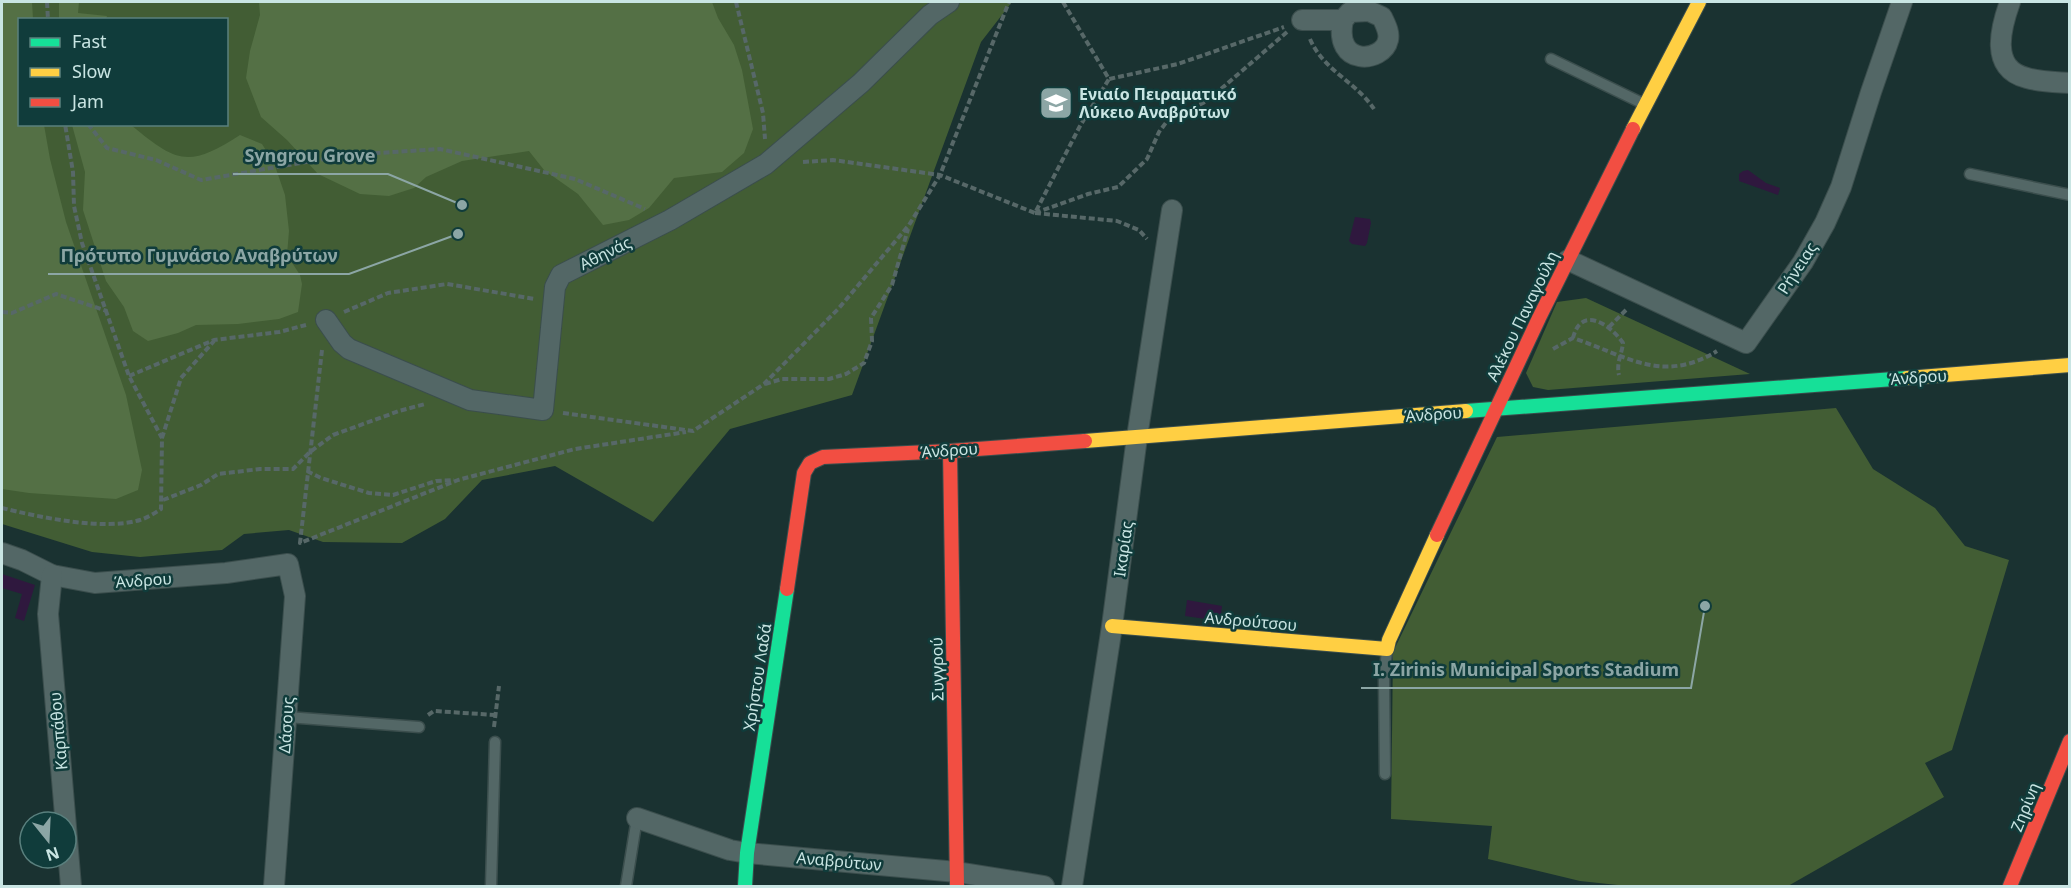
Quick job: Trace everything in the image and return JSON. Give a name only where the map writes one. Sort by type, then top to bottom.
[{"type":"main road","name":"Αλέκου Παναγούλη","points":[[1387,650],[1389,640],[1494,409],[1644,104],[1699,2]]},
{"type":"main road","name":"Άνδρου","points":[[804,473],[810,462],[823,457],[950,451],[2070,365]]},
{"type":"main road","name":"Συγγρού","points":[[950,451],[957,879]]},
{"type":"main road","name":"Χρήστου Λαδά","points":[[745,886],[747,853],[804,473]]},
{"type":"main road","name":"Ανδρούτσου","points":[[1113,626],[1387,650]]},
{"type":"main road","name":"Ζηρίνη","points":[[2010,886],[2070,741]]},
{"type":"street","name":"Αθηνάς","points":[[543,410],[555,287],[558,278],[670,220],[766,164],[861,83],[930,15],[949,2]]},
{"type":"street","name":"Ρήνειας","points":[[1735,339],[1746,343],[1803,262],[1825,223],[1841,187],[1902,2]]},
{"type":"street","points":[[2010,2],[2001,28],[2001,54],[2011,71],[2025,78],[2070,83]]},
{"type":"street","points":[[1302,20],[1342,20]]},
{"type":"street","name":"Ικαρίας","points":[[1072,886],[1113,626],[1137,436],[1172,210]]},
{"type":"street","points":[[1568,260],[1735,339]]},
{"type":"street","points":[[326,320],[349,350],[470,400],[543,410]]},
{"type":"street","name":"Άνδρου","points":[[2,553],[52,575],[95,583],[216,574],[288,564]]},
{"type":"street","name":"Δάσους","points":[[274,886],[295,596],[288,564]]},
{"type":"street","name":"Καρπάθου","points":[[52,575],[48,614],[71,886]]},
{"type":"street","name":"Αναβρύτων","points":[[638,818],[730,850],[747,853],[957,879],[1044,886]]},
{"type":"lane","points":[[1551,59],[1644,104]]},
{"type":"lane","points":[[1970,174],[2070,195]]},
{"type":"lane","points":[[1385,774],[1384,680],[1387,650]]},
{"type":"lane","points":[[287,717],[419,727]]},
{"type":"lane","points":[[491,886],[495,742]]},
{"type":"lane","points":[[626,886],[638,818]]},
{"type":"path","points":[[47,2],[48,18]]},
{"type":"path","points":[[736,2],[763,113],[766,164],[833,160],[940,175],[1035,213],[1117,220],[1139,230],[1164,265]]},
{"type":"path","points":[[326,320],[300,543],[458,480],[575,449],[693,431],[764,384],[839,308],[909,225],[940,175],[1010,2]]},
{"type":"path","points":[[1063,2],[1109,79]]},
{"type":"path","points":[[1035,213],[1080,126],[1109,79],[1178,64],[1302,20]]},
{"type":"path","points":[[1035,213],[1088,194],[1118,187],[1146,159],[1159,132],[1168,120],[1207,101],[1302,20]]},
{"type":"path","points":[[64,126],[73,172],[74,206],[80,234],[129,376],[162,438]]},
{"type":"path","points":[[90,126],[107,148],[156,160],[201,180],[347,155],[440,149],[575,179],[670,220]]},
{"type":"path","points":[[764,384],[782,379],[829,379],[846,374],[864,363],[872,341],[871,318],[892,285],[909,225]]},
{"type":"path","points":[[2,312],[12,313],[56,294],[107,311]]},
{"type":"path","points":[[1525,349],[1549,351],[1573,338],[1575,330],[1584,321],[1593,320],[1604,323],[1617,333],[1623,343],[1618,370],[1626,399]]},
{"type":"path","points":[[1573,338],[1619,355],[1631,362],[1648,366],[1666,366],[1706,358],[1735,339]]},
{"type":"path","points":[[2,508],[49,519],[113,524],[141,520],[161,509],[162,438],[181,378],[214,340]]},
{"type":"path","points":[[162,500],[201,486],[218,474],[260,469],[293,469],[310,452],[333,435],[399,411],[457,394]]},
{"type":"path","points":[[543,410],[693,431]]},
{"type":"path","points":[[307,471],[361,491],[393,495],[436,481],[458,480]]},
{"type":"path","points":[[495,742],[495,715],[499,686]]},
{"type":"path","points":[[419,727],[430,712],[434,711],[495,715]]},
{"type":"green space","points":[[2,2],[1012,2],[981,42],[852,395],[730,429],[653,522],[555,466],[482,480],[445,519],[402,543],[323,542],[289,530],[244,534],[222,550],[140,557],[92,552],[2,524]]},
{"type":"green space","points":[[2,2],[32,2],[33,18],[18,18],[18,126],[44,126],[66,222],[126,395],[142,470],[138,490],[116,499],[2,489]]},
{"type":"green space","points":[[59,2],[79,2],[78,13],[107,16],[106,18],[59,18]]},
{"type":"green space","points":[[259,2],[712,2],[718,18],[734,45],[742,70],[753,129],[744,153],[722,172],[674,178],[649,208],[629,220],[603,225],[578,194],[544,170],[529,151],[462,161],[426,177],[414,188],[389,196],[360,194],[318,174],[287,140],[261,117],[246,78],[250,51],[260,15]]},
{"type":"green space","points":[[72,126],[132,126],[160,147],[183,157],[195,157],[207,153],[240,135],[262,144],[274,163],[285,195],[289,231],[287,255],[300,275],[302,284],[298,312],[279,319],[238,324],[196,325],[178,333],[148,341],[133,331],[124,307],[106,281],[83,210],[85,172]]},
{"type":"green space","points":[[1586,298],[1750,374],[1548,390],[1533,387],[1526,373],[1557,302]]},
{"type":"green space","points":[[1836,408],[1873,469],[1935,508],[1965,546],[2009,560],[1952,750],[1925,763],[1944,797],[1788,886],[1627,886],[1580,881],[1488,859],[1492,826],[1391,819],[1393,652],[1497,437]]},
{"type":"shaded area","points":[[1748,170],[1766,183],[1780,188],[1778,195],[1739,181],[1739,174]]},
{"type":"shaded area","points":[[1355,217],[1370,219],[1365,246],[1352,244],[1349,241]]},
{"type":"shaded area","points":[[2,574],[35,585],[24,621],[15,618],[22,594],[2,588]]},
{"type":"shaded area","points":[[1187,600],[1222,606],[1220,621],[1185,616]]},
{"type":"traffic: fast","points":[[1466,411],[1907,378]]},
{"type":"traffic: fast","points":[[745,886],[747,853],[787,589]]},
{"type":"traffic: slow","points":[[1633,129],[1699,2]]},
{"type":"traffic: slow","points":[[1907,378],[2070,365]]},
{"type":"traffic: slow","points":[[1085,441],[1466,411]]},
{"type":"traffic: slow","points":[[1112,626],[1387,649],[1437,535]]},
{"type":"traffic: jam","points":[[1437,535],[1539,318],[1633,129]]},
{"type":"traffic: jam","points":[[787,589],[804,473],[810,463],[823,457],[1085,441]]},
{"type":"traffic: jam","points":[[950,451],[957,886]]},
{"type":"traffic: jam","points":[[2010,886],[2070,741]]},
{"type":"place","name":"Ενιαίο Πειραματικό Λύκειο Αναβρύτων","points":[[1056,103]]},
{"type":"place","name":"Syngrou Grove","points":[[462,205]]},
{"type":"place","name":"Πρότυπο Γυμνάσιο Αναβρύτων","points":[[458,234]]},
{"type":"place","name":"I. Zirinis Municipal Sports Stadium","points":[[1705,606]]}]
